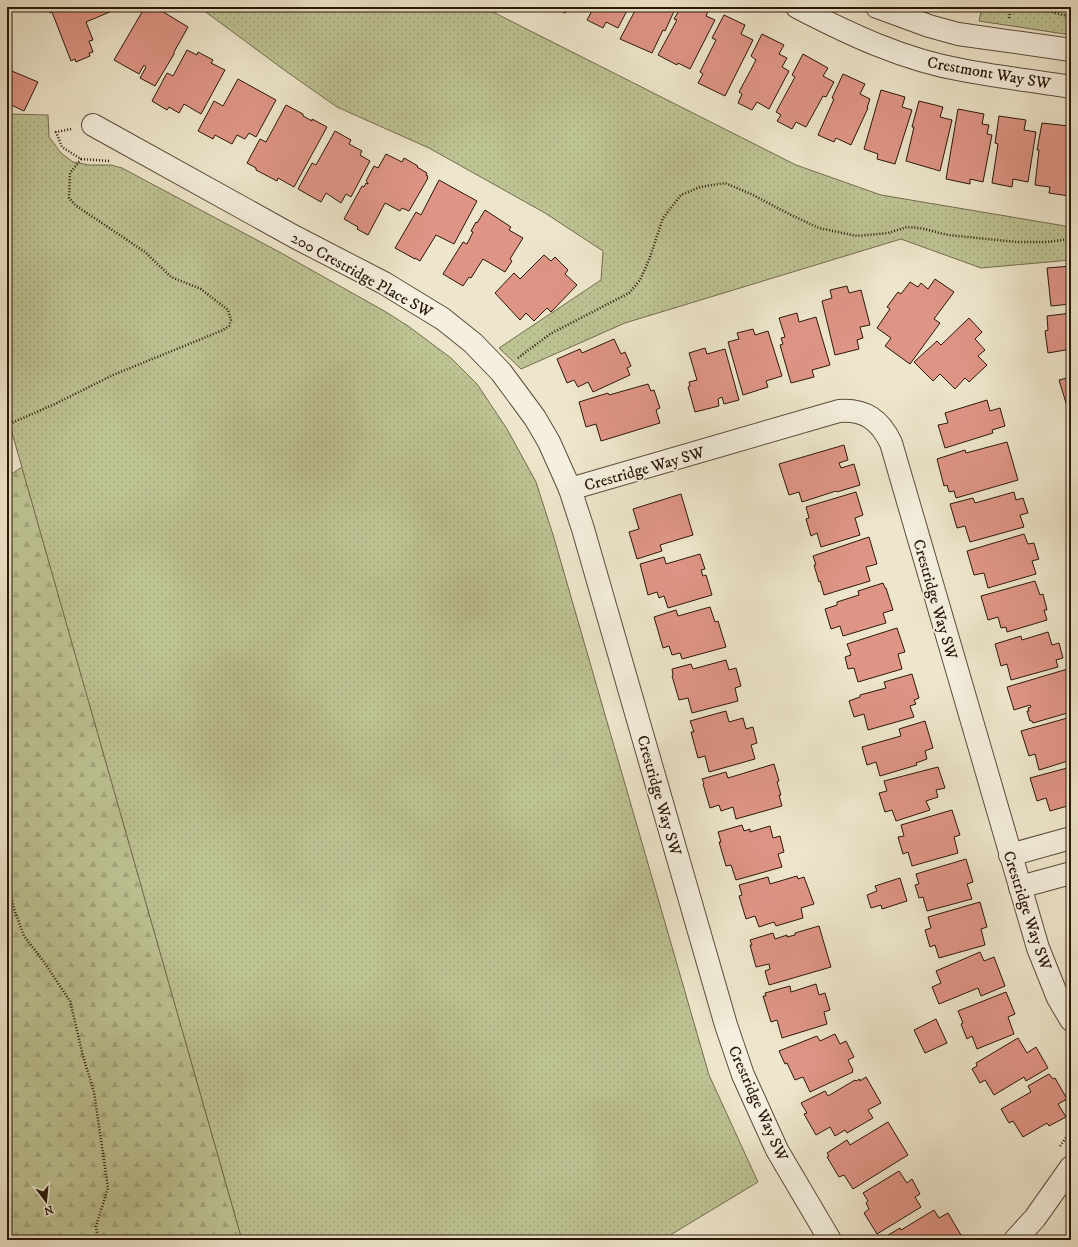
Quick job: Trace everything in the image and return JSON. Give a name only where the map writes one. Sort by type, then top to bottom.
[{"type":"street","name":"Crestmont Way SW","points":[[878,7],[929,26],[958,34],[1071,50]]},
{"type":"street","name":"Crestmont Way SW","points":[[805,9],[864,40],[929,62],[961,70],[1071,87]]},
{"type":"street","name":"200 Crestridge Place SW","points":[[93,125],[295,237],[384,283],[443,319],[473,343],[501,372],[535,418],[549,442],[570,489]]},
{"type":"street","name":"Crestridge Way SW","points":[[830,1240],[777,1150],[743,1076],[722,1011],[632,697],[570,489],[838,411],[847,410],[863,413],[885,430],[891,443],[1038,948],[1058,998],[1071,1020]]},
{"type":"street","points":[[1010,855],[1071,838]]},
{"type":"street","points":[[1020,888],[1071,873]]},
{"type":"street","points":[[1015,1240],[1035,1218],[1071,1167]]},
{"type":"path","points":[[1038,7],[1062,15],[1071,16]]},
{"type":"path","points":[[7,425],[55,404],[113,375],[221,331],[229,326],[231,320],[228,310],[201,289],[172,277],[145,252],[75,205],[70,198],[70,173],[81,159]]},
{"type":"path","points":[[517,359],[550,334],[629,293],[640,280],[649,260],[663,218],[681,195],[700,187],[725,182],[819,228],[857,236],[888,233],[907,227],[920,228],[948,235],[1017,242],[1047,242],[1071,239]]},
{"type":"path","points":[[7,850],[8,882],[14,909],[24,936],[44,962],[70,1002],[83,1056],[94,1092],[108,1188],[96,1226],[98,1240]]},
{"type":"green space","points":[[199,7],[483,7],[796,165],[881,195],[1071,227],[1071,260],[981,268],[901,239],[625,323],[521,369],[499,348],[601,280],[603,251],[545,213],[429,148],[337,107]]},
{"type":"green space","points":[[982,7],[1071,7],[1071,35],[979,21]]},
{"type":"green space","points":[[7,114],[48,115],[49,137],[61,153],[73,162],[89,165],[111,165],[122,168],[283,254],[408,326],[451,358],[477,384],[507,429],[536,482],[554,538],[709,1075],[758,1182],[662,1240],[242,1240],[7,415]]},
{"type":"green space","points":[[22,467],[242,1240],[7,1240],[7,477]]},
{"type":"building","points":[[48,7],[111,7],[112,11],[86,22],[93,40],[89,41],[93,52],[89,53],[90,56],[76,62],[75,59],[71,61],[52,12],[50,13]]},
{"type":"building","points":[[145,7],[160,7],[160,10],[188,27],[155,86],[140,78],[146,67],[144,65],[139,74],[114,60]]},
{"type":"building","points":[[554,7],[568,7],[565,13]]},
{"type":"building","points":[[573,7],[583,7],[581,11]]},
{"type":"building","points":[[594,7],[629,7],[618,28],[606,22],[603,28],[587,20]]},
{"type":"building","points":[[637,7],[676,7],[665,31],[663,30],[652,53],[620,39]]},
{"type":"building","points":[[681,7],[710,7],[706,16],[715,20],[690,69],[678,63],[677,65],[658,55],[677,20],[674,19]]},
{"type":"building","points":[[724,15],[745,25],[741,34],[753,40],[725,96],[698,83],[703,74],[700,72],[716,40],[712,38]]},
{"type":"building","points":[[762,34],[784,45],[779,54],[787,58],[782,67],[789,71],[769,109],[757,102],[752,110],[738,103],[742,94],[739,92],[756,60],[751,56]]},
{"type":"building","points":[[187,50],[197,55],[198,52],[213,60],[211,63],[225,70],[201,114],[184,104],[179,113],[169,107],[167,110],[152,101],[167,73],[173,76]]},
{"type":"building","points":[[803,54],[828,68],[823,76],[834,82],[826,97],[823,96],[806,127],[796,122],[792,129],[777,121],[781,115],[776,112],[795,77],[792,75]]},
{"type":"building","points":[[7,69],[38,82],[24,111],[7,103]]},
{"type":"building","points":[[843,74],[865,84],[860,94],[870,99],[868,108],[851,145],[836,138],[834,142],[818,135]]},
{"type":"building","points":[[238,79],[276,100],[256,137],[249,133],[245,139],[237,135],[232,144],[215,135],[213,139],[198,131],[214,101],[223,106]]},
{"type":"building","points":[[881,90],[905,97],[902,107],[912,110],[895,164],[877,159],[878,154],[864,149]]},
{"type":"building","points":[[919,101],[943,107],[940,117],[952,120],[940,171],[906,161],[914,127],[912,127]]},
{"type":"building","points":[[286,105],[303,114],[303,116],[312,121],[312,119],[327,127],[294,187],[278,178],[277,181],[256,170],[256,168],[247,163],[260,139],[266,142]]},
{"type":"building","points":[[958,109],[984,114],[982,124],[989,125],[987,134],[992,135],[983,182],[970,179],[970,184],[946,179]]},
{"type":"building","points":[[999,116],[1026,120],[1024,130],[1036,132],[1028,182],[1013,179],[1012,187],[992,183],[998,144],[995,143]]},
{"type":"building","points":[[1042,123],[1069,126],[1068,137],[1071,137],[1071,181],[1069,196],[1049,193],[1050,187],[1035,185],[1039,150],[1037,150]]},
{"type":"building","points":[[335,131],[351,140],[349,144],[362,151],[360,155],[370,161],[351,197],[346,194],[341,203],[326,193],[321,202],[298,189],[312,163],[316,165]]},
{"type":"building","points":[[386,154],[402,162],[404,158],[418,166],[417,167],[427,173],[426,175],[428,178],[409,211],[402,208],[400,211],[385,203],[368,235],[344,219],[362,186],[364,187],[366,183],[368,184],[366,181],[374,166],[378,168]]},
{"type":"building","points":[[439,180],[477,201],[454,244],[436,235],[420,261],[395,248],[416,212],[421,215]]},
{"type":"building","points":[[485,210],[511,227],[509,230],[523,238],[510,259],[512,261],[505,272],[483,259],[471,278],[469,277],[463,286],[443,274],[463,242],[467,244],[473,232],[471,231]]},
{"type":"building","points":[[544,255],[551,261],[555,257],[568,270],[565,274],[577,285],[551,312],[547,308],[534,321],[526,313],[520,320],[495,293],[514,273],[520,279]]},
{"type":"building","points":[[1071,266],[1071,304],[1051,306],[1047,268]]},
{"type":"building","points":[[935,279],[954,292],[934,319],[940,323],[910,364],[885,346],[891,338],[877,328],[890,309],[887,307],[898,292],[901,294],[910,282],[918,287],[921,283],[928,289]]},
{"type":"building","points":[[847,286],[849,293],[861,290],[870,325],[860,327],[863,338],[857,340],[859,349],[835,355],[822,301],[832,298],[830,290]]},
{"type":"building","points":[[797,313],[799,322],[816,317],[830,365],[812,370],[814,377],[791,383],[780,345],[783,344],[781,338],[785,337],[779,318]]},
{"type":"building","points":[[1071,313],[1071,349],[1048,353],[1045,331],[1048,330],[1047,316]]},
{"type":"building","points":[[969,318],[982,332],[975,339],[985,350],[978,356],[987,365],[969,382],[965,378],[955,389],[940,374],[933,381],[914,362],[937,341],[941,345]]},
{"type":"building","points":[[753,329],[755,335],[768,331],[782,376],[766,381],[768,387],[743,395],[728,342],[739,339],[737,333]]},
{"type":"building","points":[[614,339],[621,354],[625,352],[631,366],[627,368],[630,375],[593,392],[588,382],[578,387],[574,380],[567,383],[557,359],[580,349],[582,353]]},
{"type":"building","points":[[705,348],[707,354],[725,349],[739,400],[724,404],[722,397],[718,399],[719,406],[695,412],[688,387],[690,386],[689,382],[697,380],[689,353]]},
{"type":"building","points":[[1071,377],[1071,415],[1070,416],[1059,380]]},
{"type":"building","points":[[648,384],[651,391],[654,390],[660,408],[656,410],[660,423],[601,441],[596,424],[586,427],[579,402],[608,393],[609,395]]},
{"type":"building","points":[[987,400],[990,411],[1000,408],[1005,426],[992,430],[993,433],[945,448],[938,425],[948,423],[945,413]]},
{"type":"building","points":[[1071,422],[1071,439],[1066,423]]},
{"type":"building","points":[[1007,442],[1018,480],[956,498],[954,491],[949,492],[947,485],[944,486],[937,459],[965,450],[966,453]]},
{"type":"building","points":[[844,445],[848,460],[839,463],[841,468],[854,464],[860,485],[802,502],[799,492],[789,495],[779,464]]},
{"type":"building","points":[[856,492],[863,515],[855,518],[860,535],[821,547],[817,533],[811,536],[806,519],[809,518],[806,507]]},
{"type":"building","points":[[1014,492],[1016,500],[1023,498],[1028,513],[1020,515],[1024,527],[970,542],[965,526],[957,528],[950,504],[973,498],[975,503]]},
{"type":"building","points":[[681,494],[693,535],[660,545],[662,551],[637,559],[629,532],[639,529],[633,509]]},
{"type":"building","points":[[1024,534],[1028,544],[1034,543],[1039,559],[1032,561],[1036,574],[988,588],[984,573],[974,575],[967,551]]},
{"type":"building","points":[[869,537],[877,564],[866,567],[870,581],[824,595],[814,565],[816,565],[813,556]]},
{"type":"building","points":[[700,554],[705,569],[701,570],[703,576],[706,575],[712,595],[668,608],[664,596],[659,598],[657,592],[648,595],[640,564],[664,557],[666,564]]},
{"type":"building","points":[[1035,581],[1040,595],[1043,594],[1047,610],[1044,610],[1047,620],[1007,632],[1006,627],[1001,628],[998,617],[988,620],[981,596]]},
{"type":"building","points":[[883,583],[893,610],[883,613],[886,623],[843,636],[840,626],[831,629],[825,609],[837,605],[837,602],[859,595],[858,591]]},
{"type":"building","points":[[710,607],[715,622],[718,621],[726,647],[682,659],[680,653],[672,655],[669,646],[663,648],[654,617],[676,610],[678,616]]},
{"type":"building","points":[[897,628],[905,652],[898,654],[902,669],[858,682],[854,668],[848,669],[845,657],[851,655],[847,644]]},
{"type":"building","points":[[1048,632],[1052,645],[1059,643],[1063,658],[1056,660],[1058,667],[1011,680],[1007,664],[1001,666],[995,644],[1021,636],[1022,640]]},
{"type":"building","points":[[726,660],[729,670],[736,668],[741,686],[735,688],[738,701],[692,713],[688,698],[679,700],[672,676],[672,669],[691,664],[693,669]]},
{"type":"building","points":[[1071,668],[1071,712],[1033,723],[1030,721],[1027,711],[1029,711],[1028,708],[1031,707],[1030,705],[1014,710],[1007,687]]},
{"type":"building","points":[[912,674],[919,698],[914,700],[916,704],[910,706],[914,717],[868,730],[864,714],[854,717],[849,701],[860,697],[860,695],[886,688],[884,682]]},
{"type":"building","points":[[726,711],[729,722],[743,718],[746,729],[753,727],[757,743],[751,745],[755,759],[709,772],[705,756],[698,758],[691,732],[694,732],[690,721]]},
{"type":"building","points":[[1071,717],[1071,760],[1039,770],[1035,754],[1029,756],[1021,731]]},
{"type":"building","points":[[925,721],[933,748],[925,751],[927,759],[916,763],[917,765],[880,776],[876,762],[867,765],[862,747],[901,736],[899,729]]},
{"type":"building","points":[[774,764],[779,781],[777,782],[781,795],[779,795],[782,806],[736,819],[733,807],[721,811],[719,805],[710,808],[702,779],[726,772],[728,778]]},
{"type":"building","points":[[938,767],[945,788],[936,790],[938,797],[926,801],[930,810],[896,821],[892,810],[885,812],[879,793],[887,791],[884,781]]},
{"type":"building","points":[[1071,767],[1071,805],[1050,811],[1046,798],[1037,801],[1030,778]]},
{"type":"building","points":[[952,810],[960,835],[954,837],[958,853],[912,866],[908,852],[903,854],[898,837],[904,836],[901,825]]},
{"type":"building","points":[[742,825],[744,831],[750,829],[750,832],[770,826],[773,838],[780,836],[784,852],[778,854],[782,867],[736,880],[731,865],[726,866],[719,842],[721,842],[718,832]]},
{"type":"building","points":[[966,859],[973,882],[967,884],[972,899],[927,911],[923,897],[919,898],[915,885],[919,884],[916,874]]},
{"type":"building","points":[[797,876],[798,879],[804,877],[814,904],[801,908],[803,918],[776,926],[774,922],[759,927],[755,916],[746,919],[739,896],[742,895],[739,885],[768,877],[770,884]]},
{"type":"building","points":[[900,878],[907,901],[882,909],[881,905],[871,908],[867,895],[877,891],[875,886]]},
{"type":"building","points":[[980,902],[987,927],[981,929],[985,945],[939,958],[935,945],[930,947],[925,930],[931,928],[928,917]]},
{"type":"building","points":[[819,926],[831,967],[769,985],[765,971],[770,969],[769,964],[756,967],[750,940],[773,933],[775,939],[787,935],[787,937]]},
{"type":"building","points":[[980,952],[984,961],[994,957],[1005,986],[981,996],[978,988],[939,1004],[932,987],[941,983],[936,971]]},
{"type":"building","points":[[816,984],[819,995],[825,993],[830,1010],[824,1012],[827,1024],[782,1038],[777,1020],[771,1022],[763,996],[766,996],[765,993],[790,986],[791,992]]},
{"type":"building","points":[[1006,992],[1015,1014],[1008,1017],[1014,1034],[977,1049],[972,1036],[967,1039],[958,1011]]},
{"type":"building","points":[[936,1019],[947,1043],[925,1053],[914,1030]]},
{"type":"building","points":[[835,1034],[840,1044],[846,1041],[854,1057],[848,1060],[853,1072],[810,1092],[803,1077],[795,1080],[787,1063],[785,1064],[779,1051],[817,1036],[820,1041]]},
{"type":"building","points":[[1018,1038],[1027,1053],[1036,1047],[1048,1068],[1026,1081],[1024,1077],[994,1095],[985,1080],[980,1083],[972,1069],[977,1066],[976,1063]]},
{"type":"building","points":[[1049,1074],[1053,1079],[1055,1078],[1067,1099],[1058,1104],[1066,1117],[1049,1126],[1047,1123],[1023,1137],[1013,1121],[1009,1123],[1001,1109],[1031,1092],[1028,1086]]},
{"type":"building","points":[[866,1077],[881,1103],[868,1110],[873,1118],[847,1133],[845,1130],[835,1136],[830,1127],[816,1135],[804,1114],[807,1113],[801,1103],[825,1091],[828,1096],[855,1080],[860,1079],[860,1081]]},
{"type":"building","points":[[888,1122],[908,1155],[853,1189],[844,1175],[839,1177],[827,1157],[829,1156],[827,1153],[847,1140],[850,1145]]},
{"type":"building","points":[[899,1171],[907,1183],[912,1179],[920,1194],[915,1197],[921,1207],[877,1234],[864,1213],[869,1209],[866,1203],[868,1201],[863,1193]]},
{"type":"building","points":[[934,1210],[939,1218],[948,1213],[964,1240],[880,1240],[900,1228],[901,1230]]}]
